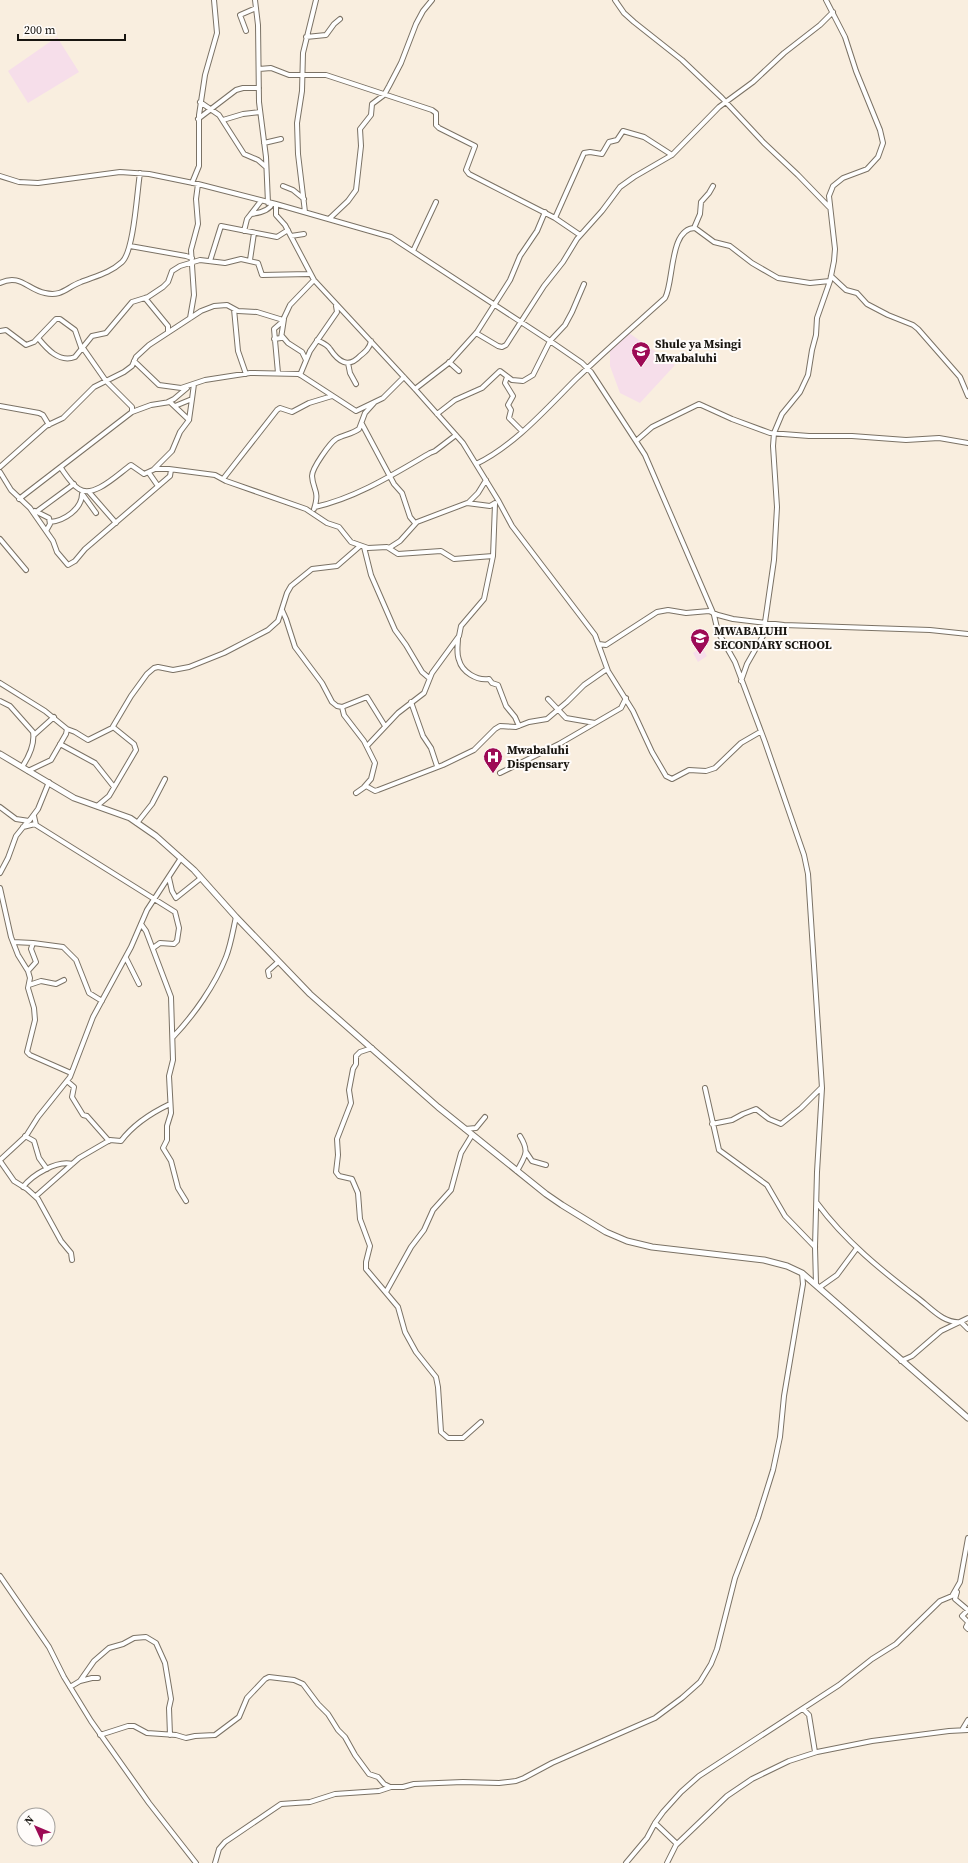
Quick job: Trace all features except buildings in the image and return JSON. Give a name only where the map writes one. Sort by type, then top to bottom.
[{"type":"street","points":[[192,183],[199,166],[198,119],[200,102],[205,75],[217,33],[214,0]]},
{"type":"street","points":[[255,0],[260,112],[266,168],[272,203],[276,215],[288,230],[309,274],[342,312],[371,341],[456,435],[486,480],[512,526],[562,595],[588,624],[599,644],[608,669],[626,698],[646,735],[652,752],[666,776],[670,779],[675,778],[689,770],[706,771],[715,768],[741,744],[760,732]]},
{"type":"street","points":[[305,212],[298,154],[297,129],[303,53],[316,0]]},
{"type":"street","points":[[329,219],[348,201],[356,190],[361,146],[360,129],[371,115],[372,104],[384,95],[401,63],[406,46],[420,16],[432,0]]},
{"type":"street","points":[[615,0],[624,13],[634,22],[682,60],[829,208]]},
{"type":"street","points":[[741,681],[748,664],[762,639],[774,560],[777,515],[773,446],[774,433],[782,414],[800,392],[808,375],[816,335],[817,320],[831,276],[835,249],[829,208],[829,196],[833,186],[846,176],[867,170],[878,157],[883,143],[880,130],[856,71],[845,37],[826,0]]},
{"type":"street","points":[[246,31],[240,15],[256,8]]},
{"type":"street","points":[[476,333],[502,347],[506,344],[522,323],[538,296],[563,262],[580,234],[602,211],[620,187],[672,155],[684,144],[690,135],[725,102],[753,82],[784,53],[820,25],[833,12]]},
{"type":"street","points":[[306,38],[326,35],[334,24],[340,19]]},
{"type":"street","points":[[259,69],[271,68],[286,74],[302,76],[326,75],[436,113],[436,125],[439,128],[475,146],[466,170],[469,174],[544,212],[580,234]]},
{"type":"street","points":[[198,119],[236,90],[243,88],[259,88]]},
{"type":"street","points":[[200,102],[212,109],[223,120],[244,154],[258,160],[266,168]]},
{"type":"street","points":[[223,120],[243,114],[260,112]]},
{"type":"street","points":[[555,218],[584,154],[590,152],[602,154],[609,142],[617,140],[623,131],[644,137],[672,155]]},
{"type":"street","points":[[264,143],[281,139]]},
{"type":"street","points":[[0,283],[12,279],[27,284],[43,293],[58,294],[81,282],[97,277],[120,264],[126,258],[130,246],[140,173]]},
{"type":"street","points":[[0,176],[19,182],[38,183],[60,182],[105,174],[140,173],[198,184],[392,237],[550,341],[588,368],[636,441],[652,470],[713,613],[718,632],[732,656],[804,855],[808,874],[822,1088],[815,1247],[818,1286]]},
{"type":"street","points":[[190,318],[194,295],[193,260],[191,250],[198,224],[196,199],[198,184]]},
{"type":"street","points":[[283,186],[293,190],[304,199]]},
{"type":"street","points":[[694,228],[700,214],[701,202],[710,193],[713,186]]},
{"type":"street","points":[[244,230],[247,219],[261,201]]},
{"type":"street","points":[[413,251],[436,202]]},
{"type":"street","points":[[251,214],[260,213],[270,208],[272,203]]},
{"type":"street","points":[[415,389],[449,362],[476,333],[510,280],[520,256],[537,231],[544,212]]},
{"type":"street","points":[[210,261],[220,227],[277,237],[288,230]]},
{"type":"street","points":[[476,464],[493,454],[522,431],[665,298],[669,290],[671,271],[677,246],[682,235],[689,229],[694,228],[704,233],[714,242],[730,246],[752,263],[778,278],[810,283],[830,281]]},
{"type":"street","points":[[250,260],[254,233]]},
{"type":"street","points":[[291,236],[304,234]]},
{"type":"street","points":[[130,246],[193,260],[225,263],[241,259],[250,260],[259,264],[261,274],[309,274]]},
{"type":"street","points":[[38,338],[54,354],[63,357],[75,357],[92,336],[106,333],[132,302],[156,293],[166,284],[175,269],[193,260]]},
{"type":"street","points":[[831,276],[846,290],[857,294],[868,304],[888,315],[913,325],[918,329],[960,377],[968,396]]},
{"type":"street","points":[[306,360],[302,352],[288,343],[282,336],[284,319],[290,305],[314,280]]},
{"type":"street","points":[[437,414],[455,400],[482,388],[500,371],[512,380],[523,381],[533,375],[550,341],[564,325],[584,284]]},
{"type":"street","points":[[145,298],[168,326],[168,332]]},
{"type":"street","points":[[300,375],[317,340],[336,312],[335,304]]},
{"type":"street","points":[[0,467],[49,425],[60,420],[94,387],[105,380],[124,372],[132,366],[140,353],[201,310],[214,306],[227,305],[238,311],[257,312],[284,319]]},
{"type":"street","points":[[234,308],[238,349],[246,374]]},
{"type":"street","points":[[336,312],[342,312]]},
{"type":"street","points":[[0,331],[6,330],[26,345],[38,338],[54,320],[60,319],[76,330],[83,349],[105,380],[132,407],[132,412]]},
{"type":"street","points":[[278,373],[274,329],[284,319]]},
{"type":"street","points":[[274,339],[280,339],[282,336]]},
{"type":"street","points":[[317,340],[329,348],[334,355],[348,363],[355,361],[369,347],[371,341]]},
{"type":"street","points":[[369,347],[376,347]]},
{"type":"street","points":[[134,361],[159,385],[187,388]]},
{"type":"street","points":[[449,362],[459,371]]},
{"type":"street","points":[[348,363],[350,373],[356,384]]},
{"type":"street","points":[[19,498],[61,468],[132,412],[174,399],[187,388],[205,380],[246,374],[278,373],[300,375],[354,411],[383,398],[404,377]]},
{"type":"street","points":[[507,377],[506,384],[513,396],[508,405],[511,410],[509,418],[522,431]]},
{"type":"street","points":[[151,472],[172,451],[181,430],[189,420],[194,384]]},
{"type":"street","points":[[223,479],[277,410],[280,408],[292,412],[309,403],[332,396]]},
{"type":"street","points":[[175,406],[192,399]]},
{"type":"street","points":[[167,402],[172,403],[189,420]]},
{"type":"street","points":[[313,513],[318,496],[312,476],[314,471],[331,444],[337,439],[357,431],[362,424],[364,416],[374,403]]},
{"type":"street","points":[[636,441],[652,427],[699,404],[741,423],[774,433],[809,436],[860,436],[912,440],[939,438],[968,444]]},
{"type":"street","points":[[0,406],[39,412],[43,415],[49,425]]},
{"type":"street","points":[[362,424],[394,484],[402,493],[410,516],[415,523]]},
{"type":"street","points":[[315,507],[340,499],[390,477],[430,453],[436,451],[456,435]]},
{"type":"street","points":[[79,489],[89,492],[96,490],[131,465],[143,474],[171,470],[214,475],[306,509],[328,523],[339,527],[351,542],[362,547],[372,549],[389,548],[400,541],[415,523],[469,502],[478,493],[486,480]]},
{"type":"street","points":[[61,468],[79,489],[96,513]]},
{"type":"street","points":[[30,508],[54,542],[57,552],[68,565],[75,561],[86,549],[170,476],[171,470]]},
{"type":"street","points":[[0,472],[11,490],[30,508],[48,517],[50,522]]},
{"type":"street","points":[[151,472],[158,486]]},
{"type":"street","points":[[36,512],[74,484]]},
{"type":"street","points":[[89,492],[116,524]]},
{"type":"street","points":[[50,522],[58,520],[74,511],[81,501],[82,494]]},
{"type":"street","points":[[469,502],[490,506],[495,504],[498,500]]},
{"type":"street","points":[[495,504],[493,556],[484,598],[461,626],[458,638],[458,655],[460,664],[475,678],[482,680],[488,679],[492,683],[498,685],[506,706],[515,716],[519,726]]},
{"type":"street","points":[[46,531],[50,522]]},
{"type":"street","points":[[0,539],[26,570]]},
{"type":"street","points":[[0,682],[54,717],[67,729],[88,740],[113,727],[131,696],[154,668],[158,667],[181,670],[224,653],[268,630],[278,621],[289,590],[310,571],[319,567],[337,566],[362,547]]},
{"type":"street","points":[[362,547],[371,575],[394,628],[406,644],[422,672],[429,678]]},
{"type":"street","points":[[389,548],[398,554],[441,551],[454,559],[493,556]]},
{"type":"street","points":[[282,610],[295,647],[322,683],[332,702],[337,706],[342,707],[367,697],[386,726]]},
{"type":"street","points":[[599,644],[606,645],[663,610],[686,613],[707,610],[733,619],[765,624],[811,627],[930,630],[968,634]]},
{"type":"street","points":[[366,746],[411,702],[424,693],[429,678],[458,638]]},
{"type":"street","points":[[363,787],[368,786],[376,791],[476,749],[497,727],[503,725],[511,727],[519,726],[547,718],[558,710],[584,685],[608,669]]},
{"type":"street","points":[[500,774],[621,708],[626,698]]},
{"type":"street","points":[[548,699],[568,720],[596,723]]},
{"type":"street","points":[[0,701],[11,707],[31,728],[34,735]]},
{"type":"street","points":[[411,702],[423,736],[431,748],[437,766]]},
{"type":"street","points":[[342,707],[344,715],[366,746],[375,764],[371,779],[356,793]]},
{"type":"street","points":[[22,767],[29,754],[34,735],[54,717]]},
{"type":"street","points":[[97,806],[106,799],[114,787],[130,762],[136,746],[113,727]]},
{"type":"street","points":[[28,771],[51,760],[66,734],[67,729]]},
{"type":"street","points":[[60,744],[95,764],[114,787]]},
{"type":"street","points":[[0,754],[74,798],[116,812],[137,823],[181,858],[310,994],[472,1135],[562,1205],[606,1232],[627,1241],[652,1247],[764,1260],[787,1266],[802,1273],[900,1361],[968,1418]]},
{"type":"street","points":[[137,823],[152,804],[166,779]]},
{"type":"street","points":[[0,873],[8,858],[11,848],[23,827],[34,816],[48,782]]},
{"type":"street","points":[[0,807],[16,819],[30,820]]},
{"type":"street","points":[[34,816],[35,824],[60,842],[109,869],[175,912],[179,928],[179,936],[175,943],[160,943],[153,948]]},
{"type":"street","points":[[23,827],[35,824]]},
{"type":"street","points":[[72,1260],[71,1253],[61,1240],[36,1196],[14,1181],[0,1161],[25,1136],[67,1081],[86,1034],[102,1001],[126,958],[153,899],[169,878],[181,858]]},
{"type":"street","points":[[169,878],[172,891],[176,898],[201,878]]},
{"type":"street","points":[[0,888],[13,942],[18,955],[28,971],[30,980],[28,990],[34,1008],[35,1020],[27,1052],[31,1056],[71,1073]]},
{"type":"street","points":[[173,1037],[194,1014],[218,973],[230,947],[236,917]]},
{"type":"street","points":[[141,924],[146,931],[171,993],[173,1037],[173,1060],[169,1076],[171,1112],[166,1126],[167,1138],[163,1148],[171,1161],[178,1188],[186,1200]]},
{"type":"street","points":[[13,942],[63,947],[74,958],[89,993],[102,1001]]},
{"type":"street","points":[[28,971],[36,962],[31,950],[34,943]]},
{"type":"street","points":[[126,958],[139,984]]},
{"type":"street","points":[[269,976],[268,971],[278,962]]},
{"type":"street","points":[[29,985],[40,980],[56,984],[64,980]]},
{"type":"street","points":[[372,1048],[359,1052],[356,1056],[356,1064],[353,1069],[349,1090],[351,1103],[337,1139],[338,1155],[336,1170],[340,1176],[352,1179],[358,1192],[359,1216],[370,1246],[366,1270],[368,1274],[386,1292],[400,1311],[403,1329],[416,1352],[436,1377],[441,1433],[450,1439],[463,1438],[481,1422]]},
{"type":"street","points":[[67,1081],[74,1087],[72,1097],[83,1115],[87,1116],[109,1141]]},
{"type":"street","points":[[705,1088],[719,1150],[767,1185],[785,1216],[815,1247]]},
{"type":"street","points":[[712,1124],[732,1120],[756,1109],[768,1119],[780,1124],[801,1108],[822,1088]]},
{"type":"street","points":[[36,1196],[72,1164],[94,1148],[113,1139],[121,1141],[130,1129],[149,1115],[170,1104]]},
{"type":"street","points":[[465,1129],[476,1128],[485,1116]]},
{"type":"street","points":[[386,1292],[411,1247],[424,1230],[433,1210],[451,1190],[459,1159],[472,1135]]},
{"type":"street","points":[[25,1136],[34,1141],[39,1158],[47,1169]]},
{"type":"street","points":[[517,1171],[526,1152],[526,1145],[520,1136]]},
{"type":"street","points":[[526,1152],[532,1161],[546,1165]]},
{"type":"street","points":[[23,1186],[47,1169],[66,1163],[72,1164]]},
{"type":"street","points":[[817,1203],[831,1221],[857,1248],[889,1277],[942,1317],[956,1323],[961,1322],[968,1329]]},
{"type":"street","points":[[818,1286],[837,1274],[857,1248]]},
{"type":"street","points":[[215,1863],[218,1851],[225,1842],[281,1804],[310,1802],[335,1794],[379,1791],[391,1787],[459,1782],[499,1783],[516,1781],[558,1760],[655,1718],[682,1698],[700,1682],[708,1670],[717,1649],[735,1578],[758,1518],[773,1470],[781,1431],[788,1368],[803,1284],[802,1273]]},
{"type":"street","points":[[900,1361],[912,1356],[938,1333],[968,1318]]},
{"type":"street","points":[[968,1538],[960,1582],[955,1599],[967,1610],[962,1616],[968,1623],[966,1626],[968,1629]]},
{"type":"street","points":[[0,1576],[45,1642],[70,1687],[100,1735],[149,1803],[196,1863]]},
{"type":"street","points":[[626,1863],[647,1838],[655,1823],[673,1800],[699,1776],[839,1685],[896,1644],[940,1601],[952,1596],[957,1589]]},
{"type":"street","points":[[80,1681],[94,1661],[111,1647],[123,1644],[134,1638],[146,1636],[158,1645],[165,1664],[171,1703],[169,1708],[170,1735]]},
{"type":"street","points":[[100,1735],[128,1726],[136,1727],[145,1733],[188,1738],[195,1736],[215,1735],[239,1717],[246,1698],[265,1679],[269,1677],[294,1680],[303,1684],[318,1704],[328,1714],[333,1724],[345,1737],[355,1755],[369,1774],[378,1777],[384,1784],[391,1787]]},
{"type":"street","points":[[70,1687],[80,1681],[98,1678]]},
{"type":"street","points":[[803,1708],[809,1715],[815,1752]]},
{"type":"street","points":[[962,1730],[968,1720]]},
{"type":"street","points":[[667,1863],[677,1844],[716,1805],[745,1783],[789,1761],[815,1752],[872,1741],[968,1730]]},
{"type":"street","points":[[655,1823],[677,1844]]},
{"type":"shaded area","points":[[57,37],[79,72],[28,103],[8,71]]},
{"type":"shaded area","points":[[629,333],[675,365],[640,403],[620,393],[610,366],[610,347]]},
{"type":"shaded area","name":"MWABALUHI SECONDARY SCHOOL","points":[[702,647],[707,656],[698,662],[693,653]]},
{"type":"place","name":"Shule ya Msingi Mwabaluhi","points":[[641,368]]},
{"type":"place","name":"MWABALUHI SECONDARY SCHOOL","points":[[700,655]]},
{"type":"place","name":"Mwabaluhi Dispensary","points":[[493,774]]}]
